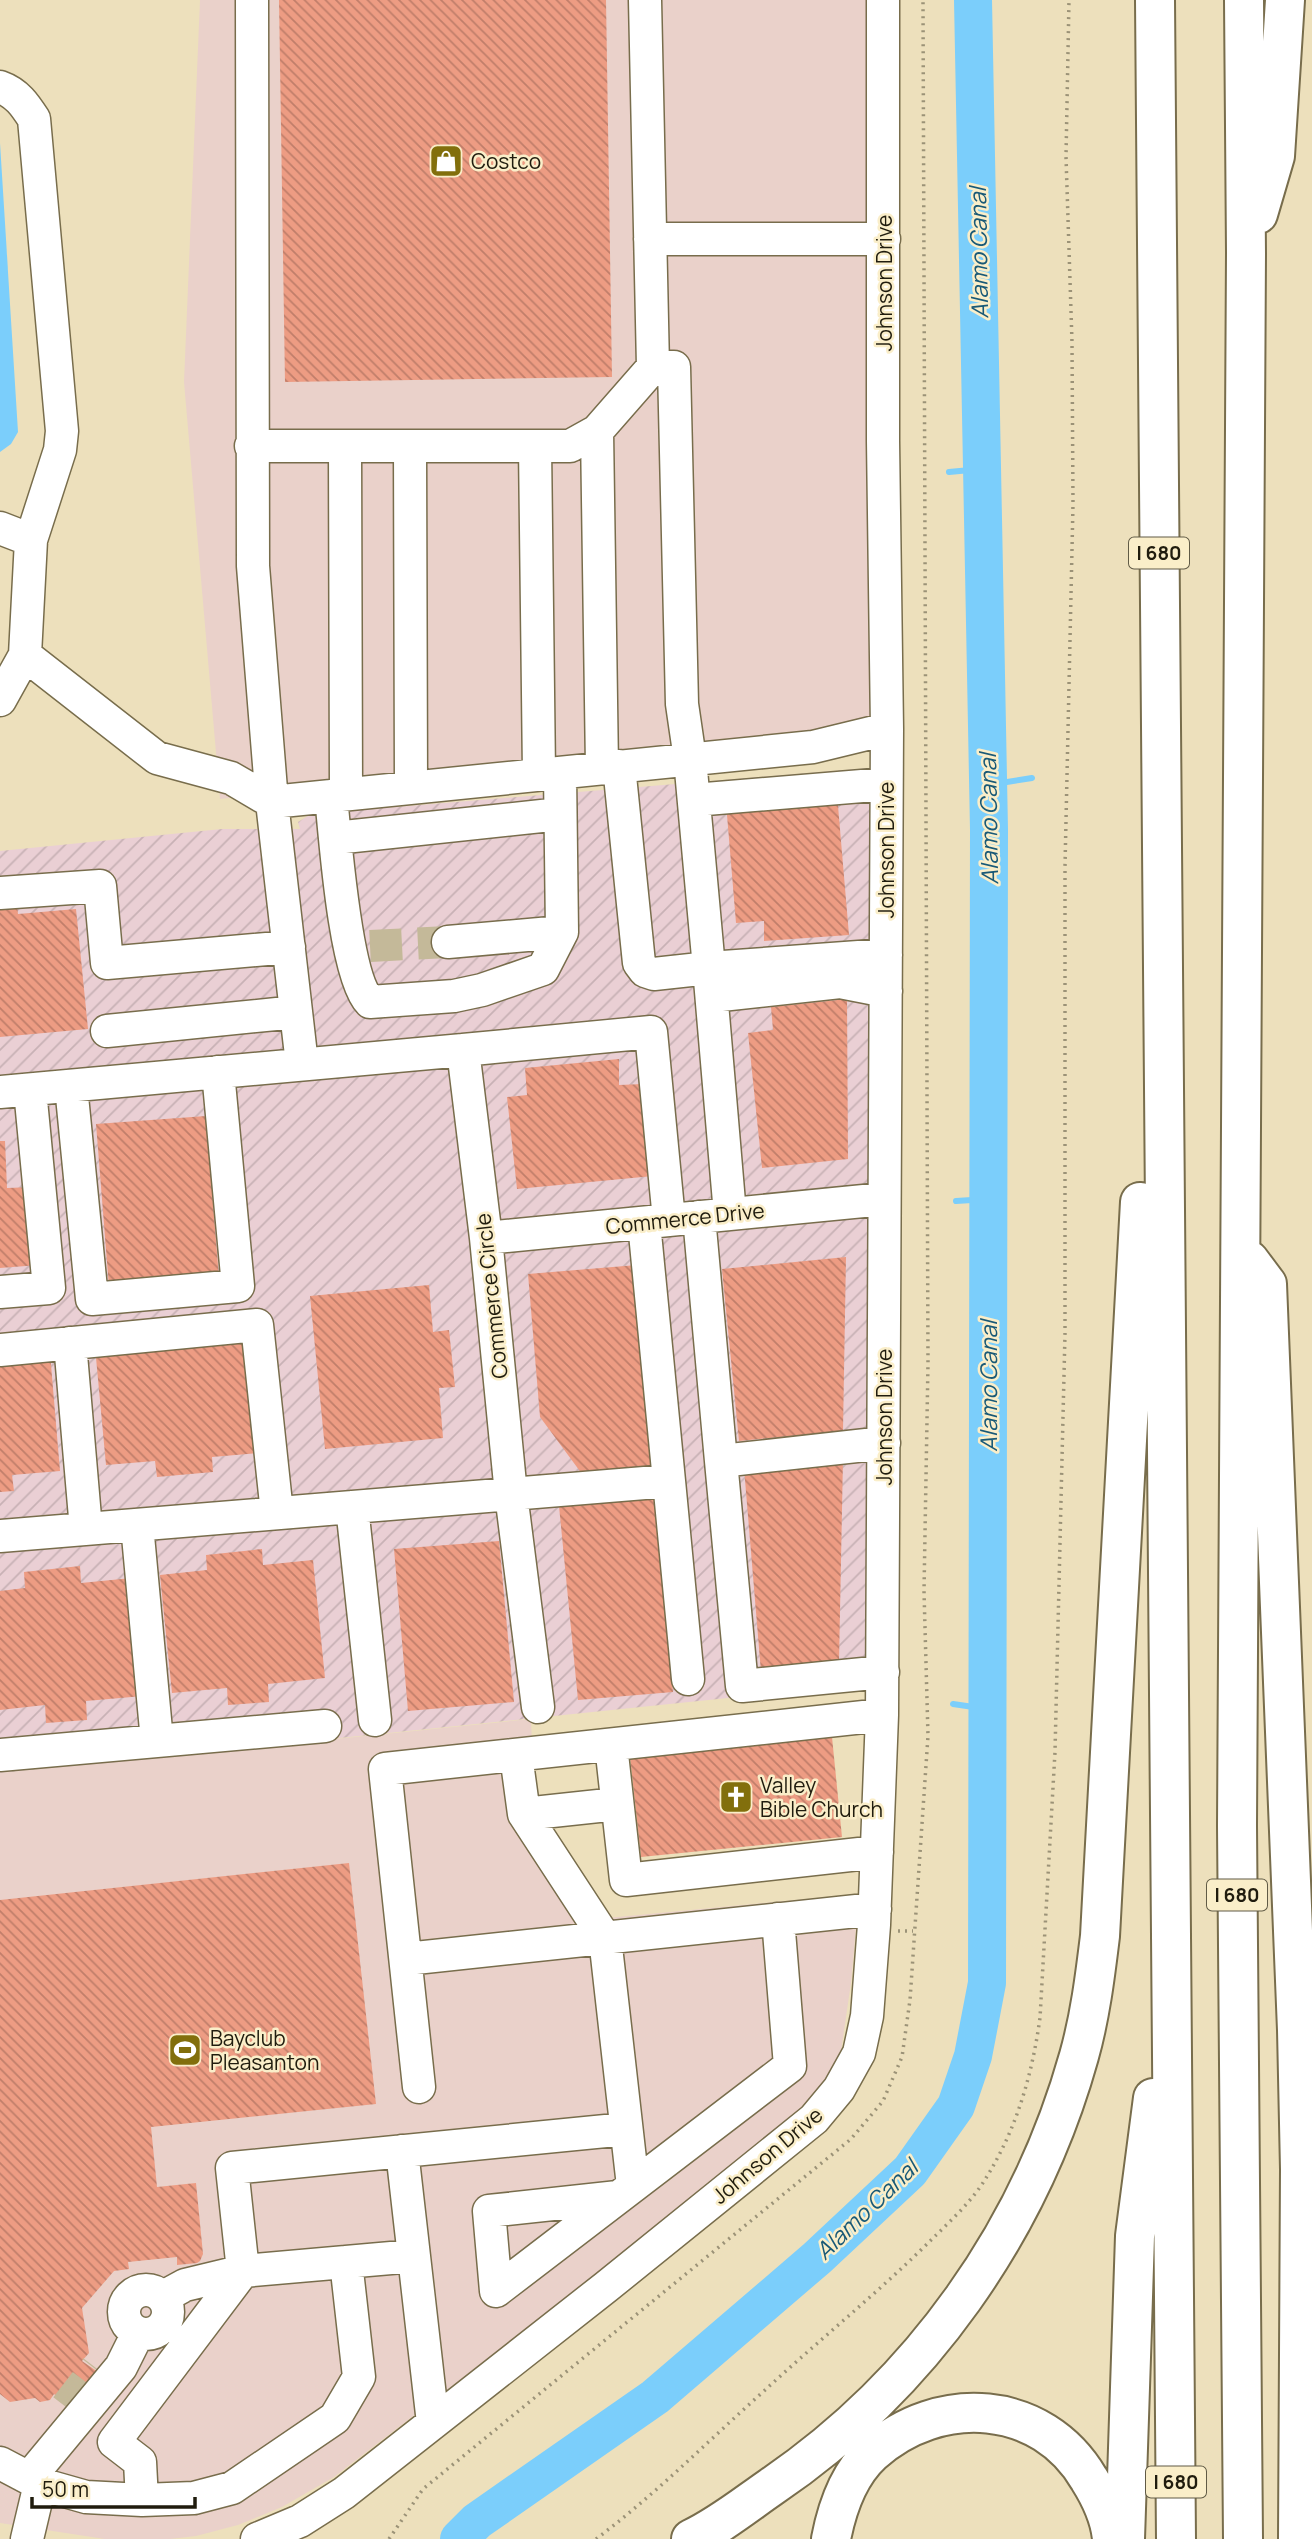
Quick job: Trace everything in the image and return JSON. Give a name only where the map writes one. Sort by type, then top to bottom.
[{"type":"highway","name":"I 680","points":[[1155,0],[1176,2539]]},
{"type":"highway","name":"I 680","points":[[1243,2539],[1237,1826],[1246,253],[1244,0]]},
{"type":"highway","points":[[1246,253],[1275,156],[1285,0]]},
{"type":"highway","points":[[691,2539],[799,2468],[850,2427],[899,2379],[946,2324],[1015,2217],[1049,2144],[1079,2055],[1092,1998],[1100,1936],[1144,1128],[1163,1106]]},
{"type":"highway","points":[[1241,1251],[1267,1284],[1290,1820],[1300,2169],[1298,2539]]},
{"type":"highway","points":[[1290,1820],[1312,2031]]},
{"type":"highway","points":[[1125,2539],[1135,2236],[1156,2078],[1172,2055]]},
{"type":"highway","points":[[831,2539],[836,2514],[850,2482],[870,2455],[902,2430],[942,2415],[986,2412],[1027,2422],[1062,2444],[1083,2468],[1102,2501],[1112,2539]]},
{"type":"street","points":[[253,0],[253,566],[272,802],[302,1064]]},
{"type":"street","points":[[251,446],[570,446],[597,431],[653,367],[645,0]]},
{"type":"street","name":"Johnson Drive","points":[[257,2539],[300,2521],[344,2493],[606,2287],[814,2119],[839,2089],[859,2053],[867,2016],[875,1909],[883,1715],[887,729],[883,441],[883,0]]},
{"type":"street","points":[[0,88],[11,91],[24,103],[34,120],[62,431],[60,450],[31,540],[25,655],[0,700]]},
{"type":"street","points":[[650,239],[884,239]]},
{"type":"street","points":[[653,367],[674,367],[682,704],[694,800],[730,1214]]},
{"type":"street","points":[[597,431],[611,767],[639,963],[645,971],[654,974],[711,982],[840,982],[886,991]]},
{"type":"street","points":[[345,446],[339,795],[335,838],[359,946],[363,995],[370,1002],[454,996],[482,990],[543,969],[562,932],[560,814],[550,774],[535,446]]},
{"type":"street","points":[[410,446],[411,787]]},
{"type":"street","points":[[0,528],[31,540]]},
{"type":"street","points":[[25,655],[157,758],[231,778],[272,802],[813,747],[887,729]]},
{"type":"street","points":[[694,800],[886,784]]},
{"type":"street","points":[[335,838],[560,814]]},
{"type":"street","points":[[0,892],[100,886],[107,963],[289,947]]},
{"type":"street","points":[[448,942],[562,932]]},
{"type":"street","points":[[711,982],[886,955]]},
{"type":"street","points":[[107,1031],[296,1012]]},
{"type":"street","points":[[0,1292],[49,1288],[15,1091],[650,1032],[671,1220],[721,1461],[742,1686],[883,1672]]},
{"type":"street","name":"Commerce Circle","points":[[463,1050],[486,1238],[511,1494],[538,1707]]},
{"type":"street","points":[[71,1086],[92,1298],[238,1286],[218,1072]]},
{"type":"street","name":"Commerce Drive","points":[[486,1238],[884,1199]]},
{"type":"street","points":[[671,1220],[669,1481],[688,1679]]},
{"type":"street","points":[[0,1350],[257,1325],[278,1513]]},
{"type":"street","points":[[71,1343],[86,1529]]},
{"type":"street","points":[[721,1461],[884,1443]]},
{"type":"street","points":[[0,1536],[669,1481]]},
{"type":"street","points":[[352,1507],[375,1720]]},
{"type":"street","points":[[137,1525],[157,1741]]},
{"type":"street","points":[[419,2087],[385,1769],[883,1715]]},
{"type":"street","points":[[0,1755],[325,1726]]},
{"type":"street","points":[[611,1745],[626,1880],[877,1852]]},
{"type":"street","points":[[516,1755],[524,1814],[605,1938],[626,2129],[625,2192],[790,2066],[778,1919]]},
{"type":"street","points":[[524,1814],[617,1804]]},
{"type":"street","points":[[406,1959],[875,1909]]},
{"type":"street","points":[[243,2271],[232,2168],[626,2129]]},
{"type":"street","points":[[401,2151],[433,2423]]},
{"type":"street","points":[[21,2474],[121,2367],[185,2285],[243,2271],[414,2256]]},
{"type":"street","points":[[21,2474],[86,2497],[142,2500],[194,2498],[232,2488],[335,2418],[359,2377],[346,2262]]},
{"type":"street","points":[[96,2368],[156,2325],[243,2271]]},
{"type":"street","points":[[142,2500],[140,2462],[114,2442],[156,2325]]},
{"type":"street","points":[[27,2539],[21,2474],[66,2407]]},
{"type":"path","points":[[596,2539],[683,2468],[763,2391],[879,2290],[959,2212],[985,2180],[1004,2146],[1029,2083],[1041,2005],[1055,1752],[1065,1333],[1065,866],[1073,504],[1072,342],[1066,157],[1069,0]]},
{"type":"path","points":[[389,2539],[423,2489]]},
{"type":"shaded area","points":[[200,0],[867,0],[875,729],[220,799],[184,382]]},
{"type":"shaded area","points":[[870,768],[874,1683],[0,1773],[0,851],[222,829],[300,829],[298,822],[311,814]]},
{"type":"shaded area","points":[[531,1719],[535,1825],[607,1918],[859,1894],[851,1983],[841,2051],[822,2093],[538,2320],[334,2477],[282,2507],[238,2525],[196,2536],[170,2539],[105,2539],[0,2523],[0,1773]]},
{"type":"water","points":[[0,143],[18,432],[11,444],[0,452]]},
{"type":"building","points":[[279,0],[606,0],[612,377],[285,382]]},
{"type":"building","points":[[837,794],[849,935],[764,941],[764,921],[736,923],[726,803]]},
{"type":"building","points":[[16,897],[18,914],[76,909],[88,1029],[0,1037],[0,899]]},
{"type":"building","points":[[847,999],[848,1159],[762,1168],[748,1033],[773,1030],[771,1007]]},
{"type":"building","points":[[619,1059],[619,1085],[643,1084],[653,1176],[517,1189],[507,1097],[527,1095],[525,1068]]},
{"type":"building","points":[[206,1116],[219,1278],[109,1287],[96,1124]]},
{"type":"building","points":[[0,1141],[5,1141],[7,1188],[33,1187],[39,1265],[0,1268]]},
{"type":"building","points":[[846,1257],[843,1431],[739,1441],[722,1269]]},
{"type":"building","points":[[637,1265],[654,1468],[582,1474],[540,1417],[528,1274]]},
{"type":"building","points":[[429,1285],[433,1332],[449,1330],[455,1387],[439,1388],[443,1438],[325,1449],[310,1296]]},
{"type":"building","points":[[249,1334],[259,1453],[212,1457],[213,1472],[157,1477],[155,1461],[106,1465],[95,1347]]},
{"type":"building","points":[[50,1353],[60,1471],[12,1475],[14,1491],[0,1492],[0,1357]]},
{"type":"building","points":[[843,1459],[839,1663],[761,1672],[744,1468]]},
{"type":"building","points":[[655,1498],[673,1692],[578,1700],[559,1506]]},
{"type":"building","points":[[499,1541],[514,1702],[408,1711],[394,1549]]},
{"type":"building","points":[[262,1549],[263,1565],[313,1560],[325,1678],[268,1684],[269,1702],[228,1705],[227,1688],[172,1693],[160,1575],[207,1570],[206,1555]]},
{"type":"building","points":[[80,1566],[81,1583],[132,1578],[143,1696],[86,1701],[87,1720],[46,1723],[45,1705],[0,1710],[0,1591],[25,1588],[24,1572]]},
{"type":"building","name":"Valley Bible Church","points":[[832,1737],[842,1837],[641,1857],[630,1757]]},
{"type":"building","name":"Bayclub Pleasanton","points":[[349,1863],[376,2104],[151,2127],[157,2187],[196,2183],[203,2254],[200,2261],[177,2265],[177,2257],[128,2262],[129,2269],[114,2271],[82,2308],[89,2353],[82,2361],[98,2372],[72,2408],[54,2394],[50,2400],[40,2402],[35,2398],[10,2402],[0,2394],[0,1900]]},
{"type":"waterway","name":"Alamo Canal","points":[[459,2539],[477,2521],[655,2397],[817,2258],[910,2171],[956,2106],[973,2056],[987,1983],[989,830],[973,0]]},
{"type":"waterway","points":[[949,472],[981,469]]},
{"type":"waterway","points":[[988,785],[1032,778]]},
{"type":"waterway","points":[[956,1201],[988,1199]]},
{"type":"waterway","points":[[953,1704],[987,1709]]},
{"type":"tunnel","points":[[370,946],[448,942]]},
{"type":"tunnel","points":[[66,2407],[96,2368]]},
{"type":"place","name":"Costco","points":[[446,161]]},
{"type":"place","name":"Valley Bible Church","points":[[736,1797]]},
{"type":"place","name":"Bayclub Pleasanton","points":[[185,2050]]}]
